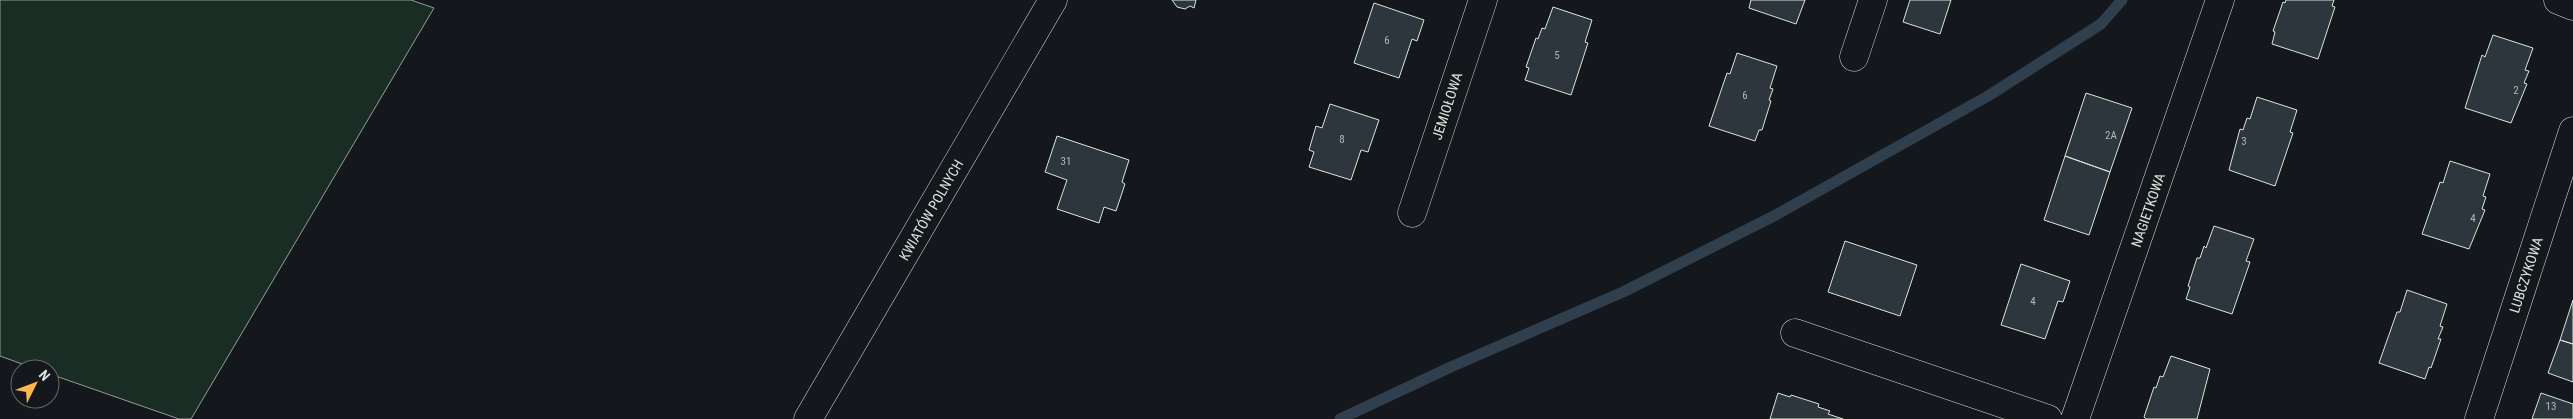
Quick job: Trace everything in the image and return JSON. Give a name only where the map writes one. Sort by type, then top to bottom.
[{"type":"street","name":"KWIATÓW POLNYCH","points":[[808,419],[1053,0]]},
{"type":"street","name":"JEMIOŁOWA","points":[[1412,213],[1483,0]]},
{"type":"street","points":[[1854,57],[1873,0]]},
{"type":"street","name":"NAGIETKOWA","points":[[2075,419],[2220,0]]},
{"type":"street","points":[[2558,0],[2573,6]]},
{"type":"street","name":"LUBCZYKOWA","points":[[2480,419],[2573,131]]},
{"type":"street","points":[[1795,333],[2048,419]]},
{"type":"green space","points":[[0,0],[411,0],[434,8],[191,419],[179,419],[60,377],[60,359],[10,360],[0,356]]},
{"type":"building","points":[[1172,0],[1196,0],[1194,8],[1190,6],[1185,9],[1177,7]]},
{"type":"building","points":[[1751,0],[1805,0],[1796,24],[1749,8]]},
{"type":"building","points":[[1910,0],[1951,0],[1940,34],[1903,22]]},
{"type":"building","points":[[2286,0],[2334,0],[2332,6],[2335,7],[2318,59],[2272,44],[2275,32],[2273,31],[2283,2],[2285,3]]},
{"type":"building","points":[[1374,3],[1424,20],[1417,41],[1412,39],[1399,78],[1354,63]]},
{"type":"building","points":[[1553,7],[1592,20],[1585,42],[1588,43],[1571,95],[1525,80],[1529,68],[1526,67],[1536,38],[1538,39],[1542,28],[1545,29]]},
{"type":"building","points":[[2493,35],[2533,48],[2525,70],[2529,71],[2524,83],[2527,84],[2511,123],[2465,108],[2482,55],[2485,57]]},
{"type":"building","points":[[1737,53],[1777,66],[1770,88],[1773,89],[1769,100],[1771,101],[1762,130],[1759,130],[1755,141],[1709,126],[1727,73],[1730,74]]},
{"type":"building","points":[[2086,93],[2132,108],[2110,172],[2065,156]]},
{"type":"building","points":[[2257,97],[2297,110],[2290,132],[2293,133],[2275,186],[2229,170],[2240,129],[2243,130],[2247,118],[2250,119]]},
{"type":"building","points":[[1330,104],[1379,120],[1368,152],[1361,150],[1351,180],[1309,167],[1314,152],[1309,150],[1316,126],[1322,128]]},
{"type":"building","points":[[1057,136],[1129,160],[1122,182],[1125,184],[1116,211],[1104,207],[1099,223],[1057,209],[1067,180],[1045,172]]},
{"type":"building","points":[[2065,156],[2110,172],[2089,235],[2044,220]]},
{"type":"building","points":[[2450,161],[2490,174],[2483,196],[2486,197],[2482,209],[2485,210],[2469,249],[2422,234],[2440,182],[2443,183]]},
{"type":"building","points":[[2214,226],[2254,239],[2246,261],[2250,262],[2232,314],[2186,299],[2197,258],[2200,258],[2204,246],[2206,248]]},
{"type":"building","points":[[1845,241],[1917,265],[1900,316],[1828,292]]},
{"type":"building","points":[[2021,264],[2070,281],[2063,302],[2058,301],[2045,339],[2001,325]]},
{"type":"building","points":[[2407,290],[2447,304],[2440,326],[2443,327],[2438,339],[2441,339],[2425,379],[2379,363]]},
{"type":"building","points":[[2573,300],[2573,344],[2560,340]]},
{"type":"building","points":[[2560,340],[2573,344],[2573,382],[2548,373]]},
{"type":"building","points":[[2171,356],[2210,369],[2197,419],[2146,419],[2144,417],[2154,387],[2156,388],[2160,376],[2163,377]]},
{"type":"building","points":[[1778,393],[1819,404],[1818,407],[1830,411],[1828,414],[1843,419],[1770,419]]},
{"type":"building","points":[[2541,393],[2573,404],[2573,419],[2532,419]]},
{"type":"waterway","points":[[1340,419],[1453,366],[1623,292],[1774,216],[1988,96],[2101,24],[2122,0]]}]
